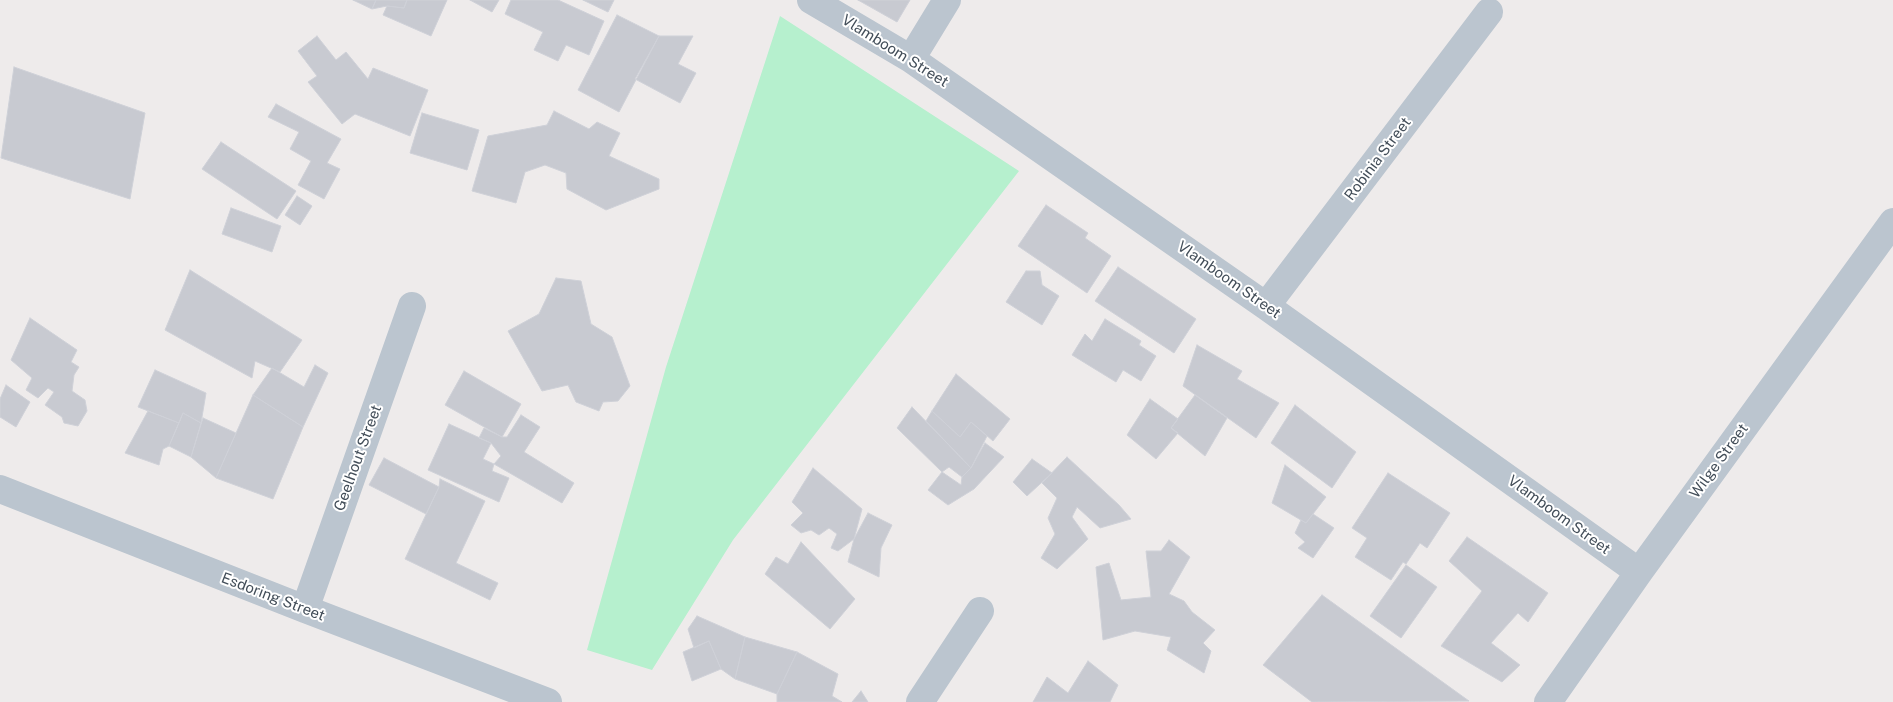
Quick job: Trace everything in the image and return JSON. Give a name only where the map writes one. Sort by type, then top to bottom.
[{"type":"street","name":"Vlamboom Street","points":[[811,0],[911,59],[1266,306],[1639,572]]},
{"type":"street","points":[[911,59],[946,0]]},
{"type":"street","name":"Robinia Street","points":[[1266,306],[1489,12]]},
{"type":"street","name":"Wilge Street","points":[[1548,702],[1639,572],[1893,222]]},
{"type":"street","name":"Geelhout Street","points":[[305,609],[412,306]]},
{"type":"street","name":"Esdoring Street","points":[[0,489],[548,702]]},
{"type":"street","points":[[920,702],[980,610]]},
{"type":"green space","points":[[780,16],[1019,171],[733,540],[652,670],[587,650],[666,367]]},
{"type":"building","points":[[353,0],[376,0],[372,9]]},
{"type":"building","points":[[376,0],[407,0],[404,8],[387,6],[372,9]]},
{"type":"building","points":[[407,0],[447,0],[431,36],[383,15],[387,6],[404,8]]},
{"type":"building","points":[[470,0],[499,0],[492,12]]},
{"type":"building","points":[[511,0],[558,0],[604,21],[589,55],[566,45],[558,61],[534,50],[543,32],[505,14]]},
{"type":"building","points":[[583,0],[614,0],[608,12]]},
{"type":"building","points":[[858,0],[910,0],[897,22]]},
{"type":"building","points":[[617,15],[659,36],[619,112],[578,90]]},
{"type":"building","points":[[317,36],[336,60],[346,52],[368,79],[373,68],[428,90],[410,136],[355,114],[342,124],[308,82],[317,76],[298,51]]},
{"type":"building","points":[[659,36],[693,36],[678,64],[696,73],[680,103],[635,79]]},
{"type":"building","points":[[14,67],[145,113],[130,199],[1,158]]},
{"type":"building","points":[[276,104],[341,139],[327,163],[340,169],[324,199],[298,185],[311,161],[290,149],[299,132],[268,117]]},
{"type":"building","points":[[554,111],[589,129],[597,122],[620,133],[609,156],[659,179],[659,189],[606,210],[567,189],[566,173],[545,165],[525,172],[516,203],[472,191],[488,136],[547,125]]},
{"type":"building","points":[[422,113],[479,130],[467,170],[410,153]]},
{"type":"building","points":[[221,142],[296,191],[277,219],[202,169]]},
{"type":"building","points":[[297,196],[312,206],[300,225],[285,215]]},
{"type":"building","points":[[1046,205],[1088,233],[1085,238],[1111,256],[1087,293],[1018,246]]},
{"type":"building","points":[[231,208],[281,226],[272,252],[222,234]]},
{"type":"building","points":[[1118,267],[1196,319],[1174,353],[1095,301]]},
{"type":"building","points":[[190,270],[302,340],[280,372],[255,361],[252,378],[165,330]]},
{"type":"building","points":[[1026,271],[1040,271],[1042,285],[1059,296],[1042,325],[1006,302]]},
{"type":"building","points":[[556,278],[581,281],[591,324],[612,337],[630,386],[618,401],[603,402],[599,411],[576,402],[568,385],[542,391],[508,331],[539,314]]},
{"type":"building","points":[[30,318],[77,350],[71,362],[79,367],[74,375],[72,391],[85,400],[87,411],[78,426],[64,423],[62,417],[45,405],[54,392],[48,388],[38,398],[26,390],[32,378],[11,360]]},
{"type":"building","points":[[1105,319],[1141,341],[1139,345],[1156,356],[1141,381],[1123,370],[1116,382],[1072,355],[1085,334],[1092,341]]},
{"type":"building","points":[[1197,345],[1242,371],[1237,379],[1279,403],[1256,438],[1183,386]]},
{"type":"building","points":[[315,365],[328,373],[303,427],[253,395],[272,368],[304,387]]},
{"type":"building","points":[[155,370],[206,393],[201,423],[183,413],[179,423],[138,407]]},
{"type":"building","points":[[464,371],[521,404],[502,437],[445,405]]},
{"type":"building","points":[[956,374],[1010,419],[993,441],[971,422],[960,437],[932,411]]},
{"type":"building","points":[[6,385],[30,402],[16,427],[0,417],[0,399]]},
{"type":"building","points":[[253,395],[303,427],[273,499],[216,478]]},
{"type":"building","points":[[1195,395],[1227,418],[1205,456],[1171,428]]},
{"type":"building","points":[[1150,399],[1178,419],[1171,428],[1178,433],[1156,459],[1127,435]]},
{"type":"building","points":[[1295,405],[1356,452],[1332,488],[1271,443]]},
{"type":"building","points":[[912,407],[971,468],[962,477],[949,467],[942,472],[897,428]]},
{"type":"building","points":[[148,411],[179,423],[169,446],[163,449],[159,465],[125,453]]},
{"type":"building","points":[[932,411],[960,437],[971,422],[987,436],[971,468],[926,421]]},
{"type":"building","points":[[183,413],[201,423],[191,457],[169,446]]},
{"type":"building","points":[[521,415],[540,427],[524,452],[574,483],[562,503],[494,464],[501,456],[491,443],[479,438],[484,428],[502,437],[507,437]]},
{"type":"building","points":[[203,418],[236,433],[216,478],[191,457]]},
{"type":"building","points":[[449,424],[491,443],[483,459],[494,464],[492,471],[509,478],[499,502],[428,470]]},
{"type":"building","points":[[985,443],[1004,457],[974,489],[948,505],[928,490],[942,472],[961,485],[962,477],[971,468]]},
{"type":"building","points":[[1067,457],[1119,505],[1131,519],[1100,528],[1077,507],[1072,517],[1088,539],[1057,569],[1041,558],[1055,534],[1048,518],[1057,498],[1042,483]]},
{"type":"building","points":[[384,458],[439,487],[426,514],[369,485]]},
{"type":"building","points":[[1032,459],[1052,473],[1027,496],[1013,482]]},
{"type":"building","points":[[1285,465],[1326,497],[1306,523],[1272,503]]},
{"type":"building","points":[[813,468],[862,509],[854,539],[838,551],[831,548],[837,534],[829,528],[819,535],[811,530],[801,533],[791,525],[803,513],[792,502]]},
{"type":"building","points":[[1388,473],[1450,513],[1427,548],[1420,543],[1406,564],[1403,562],[1391,580],[1355,557],[1367,538],[1352,528]]},
{"type":"building","points":[[440,479],[485,501],[456,563],[498,583],[490,600],[405,559],[439,487]]},
{"type":"building","points":[[868,513],[892,525],[881,548],[879,577],[848,562],[854,539]]},
{"type":"building","points":[[1313,514],[1334,528],[1313,558],[1298,548],[1305,542],[1295,533],[1301,520],[1306,523]]},
{"type":"building","points":[[1467,537],[1548,593],[1528,622],[1518,613],[1491,643],[1520,665],[1502,682],[1441,646],[1482,591],[1449,561]]},
{"type":"building","points":[[1169,540],[1190,557],[1169,594],[1184,601],[1192,612],[1215,630],[1203,643],[1211,651],[1204,673],[1167,650],[1171,637],[1135,631],[1103,640],[1096,567],[1109,563],[1121,600],[1151,597],[1146,551],[1161,551]]},
{"type":"building","points":[[801,542],[855,599],[830,629],[765,574],[776,557],[788,564]]},
{"type":"building","points":[[1406,565],[1437,587],[1401,638],[1370,616]]},
{"type":"building","points":[[1322,595],[1469,701],[1312,702],[1263,665]]},
{"type":"building","points":[[697,616],[745,637],[735,679],[721,669],[709,641],[694,648],[688,629]]},
{"type":"building","points":[[745,637],[797,652],[777,694],[735,679]]},
{"type":"building","points":[[709,641],[721,669],[692,681],[683,652]]},
{"type":"building","points":[[797,652],[838,674],[832,696],[842,702],[777,702],[777,694]]},
{"type":"building","points":[[1088,661],[1118,685],[1110,702],[1033,702],[1047,677],[1068,693]]},
{"type":"building","points":[[861,691],[868,702],[852,702]]}]
